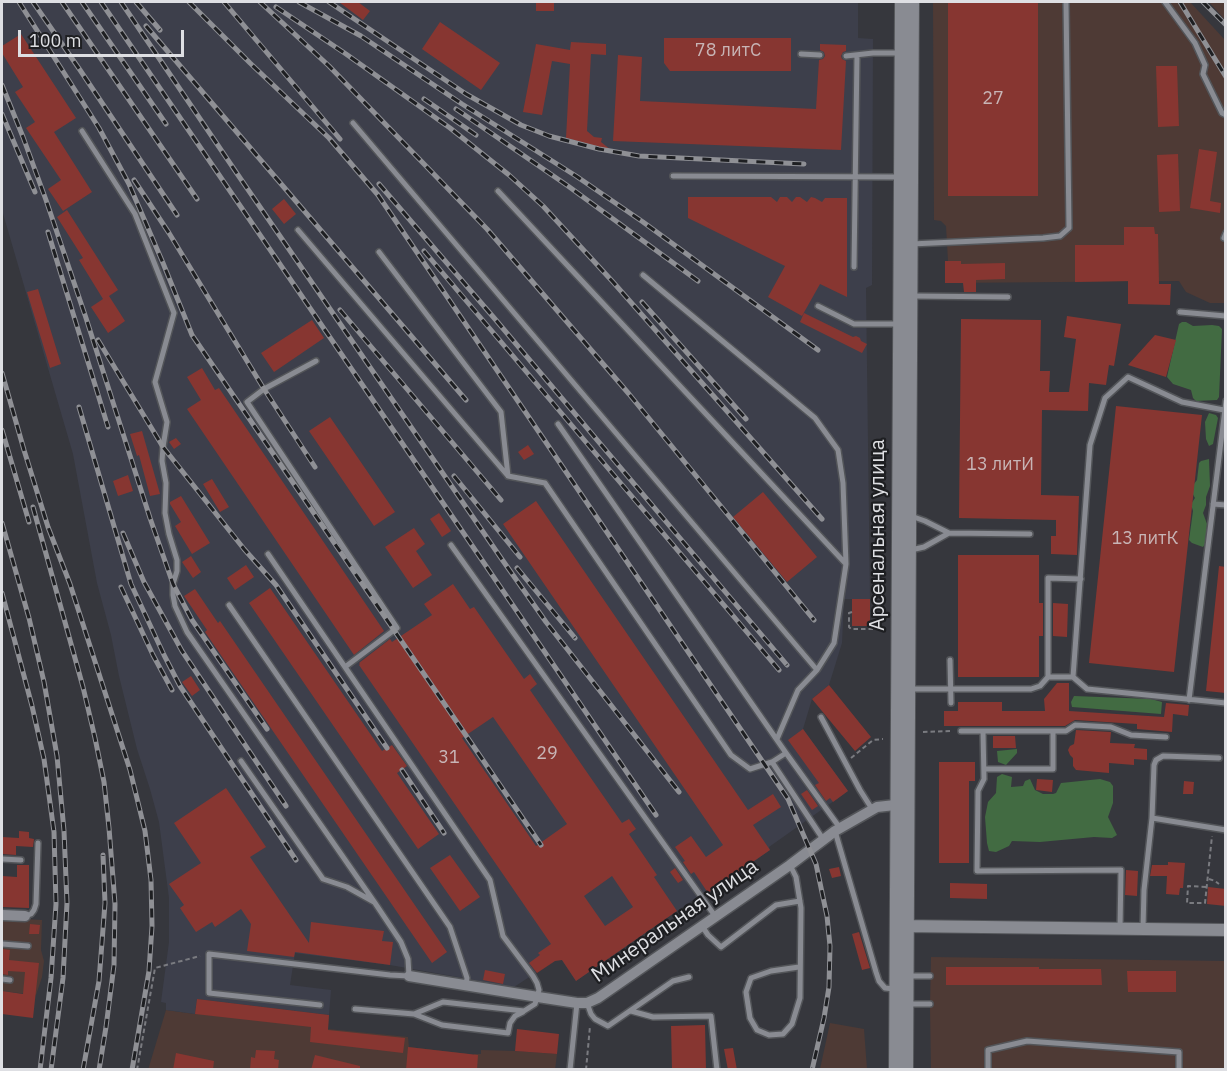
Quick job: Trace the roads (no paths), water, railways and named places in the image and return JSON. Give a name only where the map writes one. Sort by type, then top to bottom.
[{"type":"street","name":"Арсенальная улица","points":[[901,2],[907,53]]},
{"type":"street","name":"Арсенальная улица","points":[[908,1070],[901,1004],[895,989],[895,926],[902,804],[907,53],[913,2]]},
{"type":"street","name":"Арсенальная улица","points":[[904,516],[899,324],[905,296]]},
{"type":"street","name":"Арсенальная улица","points":[[895,1070],[901,1004],[908,976],[902,804]]},
{"type":"street","name":"Минеральная улица","points":[[409,976],[582,1003],[598,998],[838,829],[872,809],[884,805],[902,804]]},
{"type":"street","points":[[2,915],[25,916]]},
{"type":"street","points":[[895,926],[1226,930]]},
{"type":"lane","points":[[906,244],[1043,238],[1060,236],[1070,228],[1066,2]]},
{"type":"lane","points":[[1165,2],[1195,43],[1205,65],[1203,74],[1222,113],[1226,115]]},
{"type":"lane","points":[[846,56],[873,52],[907,53]]},
{"type":"lane","points":[[801,54],[820,55]]},
{"type":"lane","points":[[854,267],[857,55]]},
{"type":"lane","points":[[353,123],[817,670]]},
{"type":"lane","points":[[82,131],[135,214],[174,313],[156,382],[167,422],[162,461],[166,483],[165,513],[177,560],[177,571],[173,584],[175,606],[187,632],[375,903],[405,950],[408,959],[409,976],[209,954],[209,993],[320,1005]]},
{"type":"lane","points":[[673,176],[906,177]]},
{"type":"lane","points":[[498,191],[846,564]]},
{"type":"lane","points":[[298,230],[508,476],[545,483],[731,755],[750,769],[772,762],[786,753]]},
{"type":"lane","points":[[380,252],[501,412],[508,476]]},
{"type":"lane","points":[[643,275],[814,418],[838,450],[843,483],[846,564],[834,643],[817,670],[798,690],[777,739]]},
{"type":"lane","points":[[905,296],[1008,297]]},
{"type":"lane","points":[[818,306],[854,324],[899,324]]},
{"type":"lane","points":[[1180,312],[1226,316]]},
{"type":"lane","points":[[316,361],[264,389],[247,402],[397,628],[345,667]]},
{"type":"lane","points":[[1073,677],[1090,445],[1105,398],[1128,377],[1182,402],[1224,410]]},
{"type":"lane","points":[[1189,700],[1226,401]]},
{"type":"lane","points":[[558,424],[838,829],[879,981],[885,988],[895,989]]},
{"type":"lane","points":[[1213,504],[1226,505]]},
{"type":"lane","points":[[904,516],[925,521],[949,533],[1030,534]]},
{"type":"lane","points":[[904,550],[924,547],[949,533]]},
{"type":"lane","points":[[451,545],[716,916]]},
{"type":"lane","points":[[268,554],[490,880],[503,936],[537,983],[539,990],[535,1004],[515,1016],[510,1023],[508,1033],[441,1025],[414,1014],[355,1009]]},
{"type":"lane","points":[[903,689],[1031,689],[1040,686],[1048,677],[1048,578],[1081,579]]},
{"type":"lane","points":[[229,605],[450,927],[467,978],[466,985]]},
{"type":"lane","points":[[950,660],[951,703]]},
{"type":"lane","points":[[1048,677],[1073,677],[1087,689],[1226,703]]},
{"type":"lane","points":[[821,717],[872,809]]},
{"type":"lane","points":[[961,731],[1066,731],[1075,725],[1112,728],[1131,735],[1166,737]]},
{"type":"lane","points":[[983,731],[984,779],[978,791],[977,871],[1121,870],[1120,929]]},
{"type":"lane","points":[[984,770],[1053,769],[1053,731]]},
{"type":"lane","points":[[1143,929],[1144,890],[1156,760],[1163,756],[1219,758]]},
{"type":"lane","points":[[241,761],[323,879],[347,887],[375,903]]},
{"type":"lane","points":[[772,762],[823,839]]},
{"type":"lane","points":[[1152,818],[1226,830]]},
{"type":"lane","points":[[25,916],[31,914],[36,904],[38,843]]},
{"type":"lane","points":[[2,859],[21,860]]},
{"type":"lane","points":[[790,865],[796,878],[801,908],[800,998],[792,1024],[783,1034],[769,1035],[757,1029],[750,1018],[746,992],[751,978],[771,971],[799,967]]},
{"type":"lane","points":[[702,926],[721,947],[776,905],[800,902]]},
{"type":"lane","points":[[2,944],[28,946]]},
{"type":"lane","points":[[908,976],[930,976]]},
{"type":"lane","points":[[582,1003],[595,1019],[608,1026],[673,981],[689,977]]},
{"type":"lane","points":[[2,979],[10,980]]},
{"type":"lane","points":[[414,1014],[443,1002],[524,1011]]},
{"type":"lane","points":[[570,1070],[582,1003]]},
{"type":"lane","points":[[901,1004],[930,1004]]},
{"type":"lane","points":[[631,1011],[653,1017],[711,1016],[717,1070]]},
{"type":"lane","points":[[988,1070],[987,1050],[1028,1041],[1179,1052],[1179,1070]]},
{"type":"railway","points":[[19,2],[99,128],[129,184],[192,335],[541,845]]},
{"type":"railway","points":[[33,2],[177,215]]},
{"type":"railway","points":[[62,2],[197,199]]},
{"type":"railway","points":[[82,2],[166,124]]},
{"type":"railway","points":[[101,2],[656,815]]},
{"type":"railway","points":[[121,2],[546,622],[679,792]]},
{"type":"railway","points":[[136,2],[160,30]]},
{"type":"railway","points":[[189,2],[329,138],[378,195],[788,799],[816,864],[827,916],[830,946],[829,987],[812,1070]]},
{"type":"railway","points":[[224,2],[340,139]]},
{"type":"railway","points":[[260,2],[329,66],[487,229],[629,394],[814,620]]},
{"type":"railway","points":[[299,2],[361,36],[462,104],[576,176],[818,350]]},
{"type":"railway","points":[[329,2],[466,94],[521,125],[549,136],[599,149],[639,156],[804,164]]},
{"type":"railway","points":[[1180,2],[1226,77]]},
{"type":"railway","points":[[1203,2],[1226,25]]},
{"type":"railway","points":[[276,7],[450,128],[509,175],[543,206],[822,519]]},
{"type":"railway","points":[[146,26],[466,400]]},
{"type":"railway","points":[[2,85],[46,200],[173,584],[192,620],[267,729]]},
{"type":"railway","points":[[424,99],[476,135]]},
{"type":"railway","points":[[456,109],[568,186],[698,281]]},
{"type":"railway","points":[[2,114],[35,192]]},
{"type":"railway","points":[[134,180],[315,467]]},
{"type":"railway","points":[[379,184],[787,665]]},
{"type":"railway","points":[[48,232],[108,427]]},
{"type":"railway","points":[[424,251],[779,670]]},
{"type":"railway","points":[[642,302],[746,419]]},
{"type":"railway","points":[[340,310],[501,500]]},
{"type":"railway","points":[[98,340],[163,447],[244,549],[276,585],[387,748]]},
{"type":"railway","points":[[2,373],[48,527],[70,584],[130,770],[145,831],[151,880],[152,926],[149,971],[132,1070]]},
{"type":"railway","points":[[79,407],[131,584],[164,655],[180,686],[296,860]]},
{"type":"railway","points":[[2,430],[29,522]]},
{"type":"railway","points":[[454,476],[520,557]]},
{"type":"railway","points":[[33,507],[83,687],[104,782],[115,904],[114,965],[99,1070]]},
{"type":"railway","points":[[2,523],[29,618],[44,682],[57,756],[64,831],[67,903],[63,978],[51,1070]]},
{"type":"railway","points":[[123,533],[144,582],[182,651],[286,806]]},
{"type":"railway","points":[[517,568],[575,638]]},
{"type":"railway","points":[[121,587],[172,690]]},
{"type":"railway","points":[[2,593],[44,759],[54,832],[56,904],[51,978],[40,1070]]},
{"type":"railway","points":[[402,770],[444,833]]},
{"type":"railway","points":[[83,1070],[99,981],[105,903],[103,855]]}]
